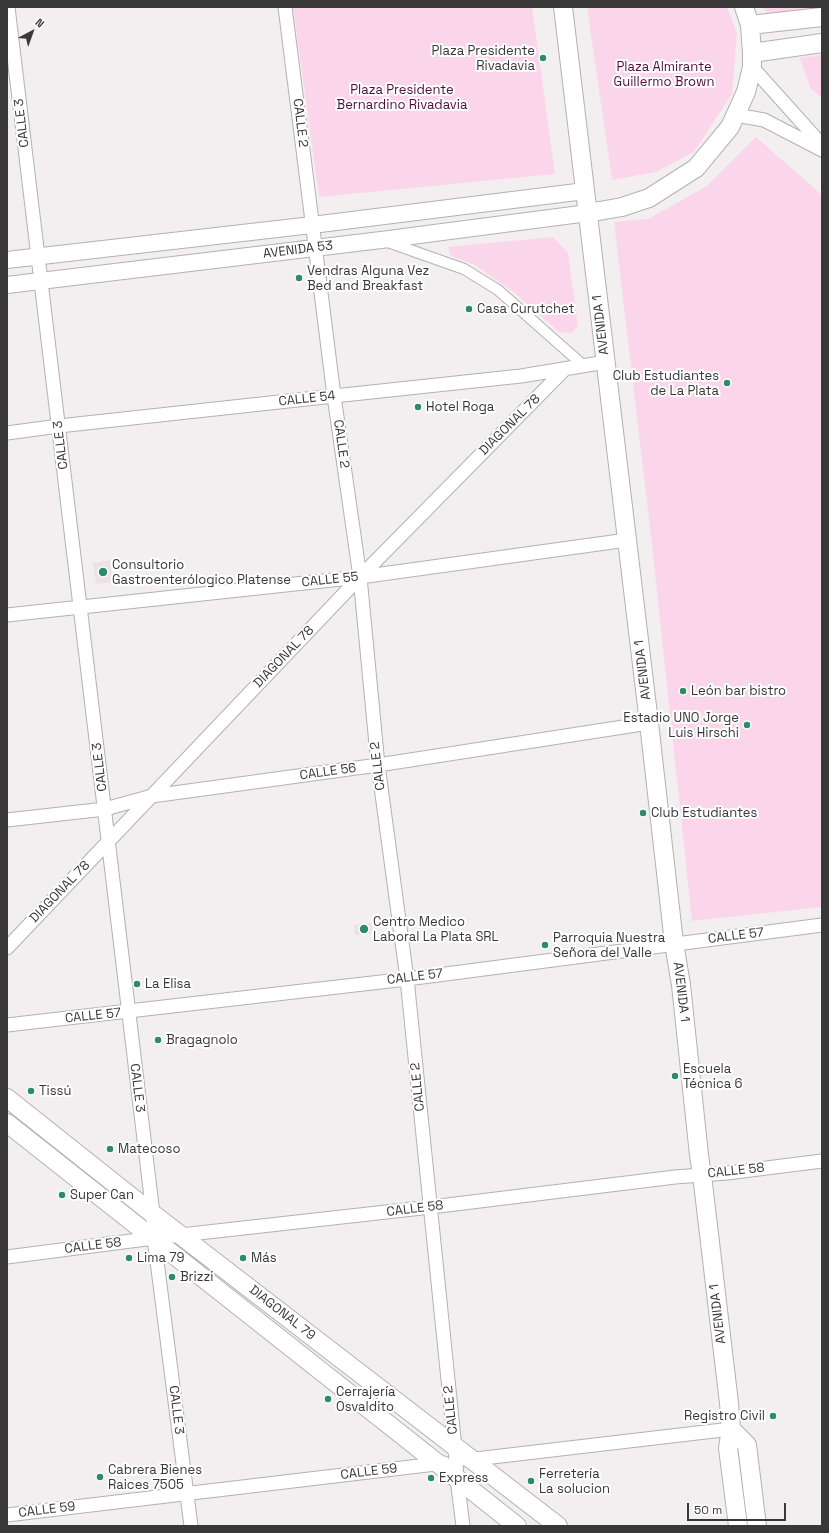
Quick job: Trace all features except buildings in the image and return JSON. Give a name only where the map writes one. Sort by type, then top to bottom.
[{"type":"main road","name":"AVENIDA 1","points":[[563,7],[674,943],[682,992],[698,1155],[702,1175],[731,1429],[728,1448],[738,1526]]},
{"type":"main road","points":[[588,212],[622,207],[649,198],[696,168],[730,126],[746,92],[752,60],[750,25],[744,7]]},
{"type":"main road","points":[[750,25],[822,17]]},
{"type":"main road","points":[[752,60],[822,43]]},
{"type":"main road","name":"DIAGONAL 79","points":[[7,1098],[182,1236],[459,1462],[558,1526]]},
{"type":"main road","name":"DIAGONAL 79","points":[[7,1123],[154,1238],[437,1464],[459,1462]]},
{"type":"main road","points":[[731,1429],[747,1445],[757,1526]]},
{"type":"main road","name":"DIAGONAL 79","points":[[459,1462],[517,1526]]},
{"type":"street","name":"CALLE 3","points":[[8,7],[105,809],[153,1214],[154,1238],[191,1526]]},
{"type":"street","name":"CALLE 2","points":[[285,7],[334,396],[360,577],[378,765],[407,979],[430,1207],[459,1462],[463,1526]]},
{"type":"street","points":[[752,60],[822,145]]},
{"type":"street","points":[[736,115],[764,120],[822,150]]},
{"type":"street","name":"AVENIDA 53","points":[[7,260],[312,225],[585,190]]},
{"type":"street","name":"AVENIDA 53","points":[[7,285],[381,240],[588,212]]},
{"type":"street","points":[[381,240],[464,270],[498,290],[584,366]]},
{"type":"street","name":"CALLE 54","points":[[7,434],[59,426],[521,376],[606,362]]},
{"type":"street","name":"DIAGONAL 78","points":[[7,948],[360,577],[564,370]]},
{"type":"street","name":"CALLE 55","points":[[7,615],[360,577],[627,540]]},
{"type":"street","name":"CALLE 56","points":[[7,820],[105,809],[152,796],[378,765],[649,723]]},
{"type":"street","name":"CALLE 57","points":[[7,1025],[407,979],[674,943],[822,925]]},
{"type":"street","name":"CALLE 58","points":[[7,1257],[154,1238],[182,1236],[822,1161]]},
{"type":"street","points":[[459,1462],[731,1429]]},
{"type":"street","name":"CALLE 59","points":[[7,1515],[437,1464]]},
{"type":"shaded area","name":"Consultorio Gastroenterólogico Platense","points":[[110,560],[113,582],[96,584],[93,563]]},
{"type":"shaded area","name":"Centro Medico Laboral La Plata SRL","points":[[372,923],[373,933],[355,935],[354,925]]},
{"type":"green space","name":"Plaza Presidente Bernardino Rivadavia","points":[[293,7],[532,7],[555,174],[319,197]]},
{"type":"green space","name":"Plaza Almirante Guillermo Brown","points":[[587,7],[727,7],[737,34],[732,94],[694,152],[656,172],[612,180]]},
{"type":"green space","points":[[763,7],[822,7],[822,13],[770,19]]},
{"type":"green space","points":[[822,55],[822,98],[810,88],[800,58]]},
{"type":"green space","name":"Club Estudiantes de La Plata","points":[[756,137],[822,195],[822,907],[692,921],[652,545],[614,222],[648,219],[707,186]]},
{"type":"green space","points":[[553,237],[568,253],[578,326],[571,333],[559,332],[515,293],[475,265],[451,256],[448,247]]},
{"type":"place","name":"Plaza Presidente Rivadavia","points":[[543,58]]},
{"type":"place","name":"Vendras Alguna Vez Bed and Breakfast","points":[[299,278]]},
{"type":"place","name":"Casa Curutchet","points":[[469,309]]},
{"type":"place","name":"Club Estudiantes de La Plata","points":[[727,383]]},
{"type":"place","name":"Hotel Roga","points":[[418,407]]},
{"type":"place","name":"Consultorio Gastroenterólogico Platense","points":[[103,572]]},
{"type":"place","name":"León bar bistro","points":[[683,691]]},
{"type":"place","name":"Estadio UNO Jorge Luis Hirschi","points":[[747,725]]},
{"type":"place","name":"Club Estudiantes","points":[[643,813]]},
{"type":"place","name":"Centro Medico Laboral La Plata SRL","points":[[364,929]]},
{"type":"place","name":"Parroquia Nuestra Señora del Valle","points":[[545,945]]},
{"type":"place","name":"La Elisa","points":[[137,984]]},
{"type":"place","name":"Bragagnolo","points":[[158,1040]]},
{"type":"place","name":"Escuela Técnica 6","points":[[675,1076]]},
{"type":"place","name":"Tissú","points":[[31,1091]]},
{"type":"place","name":"Matecoso","points":[[110,1149]]},
{"type":"place","name":"Super Can","points":[[62,1195]]},
{"type":"place","name":"Lima 79","points":[[129,1258]]},
{"type":"place","name":"Más","points":[[243,1258]]},
{"type":"place","name":"Brizzi","points":[[172,1277]]},
{"type":"place","name":"Cerrajería Osvaldito","points":[[328,1399]]},
{"type":"place","name":"Registro Civil","points":[[773,1416]]},
{"type":"place","name":"Cabrera Bienes Raices 7505","points":[[100,1477]]},
{"type":"place","name":"Express","points":[[431,1478]]},
{"type":"place","name":"Ferretería La solucion","points":[[531,1481]]}]
